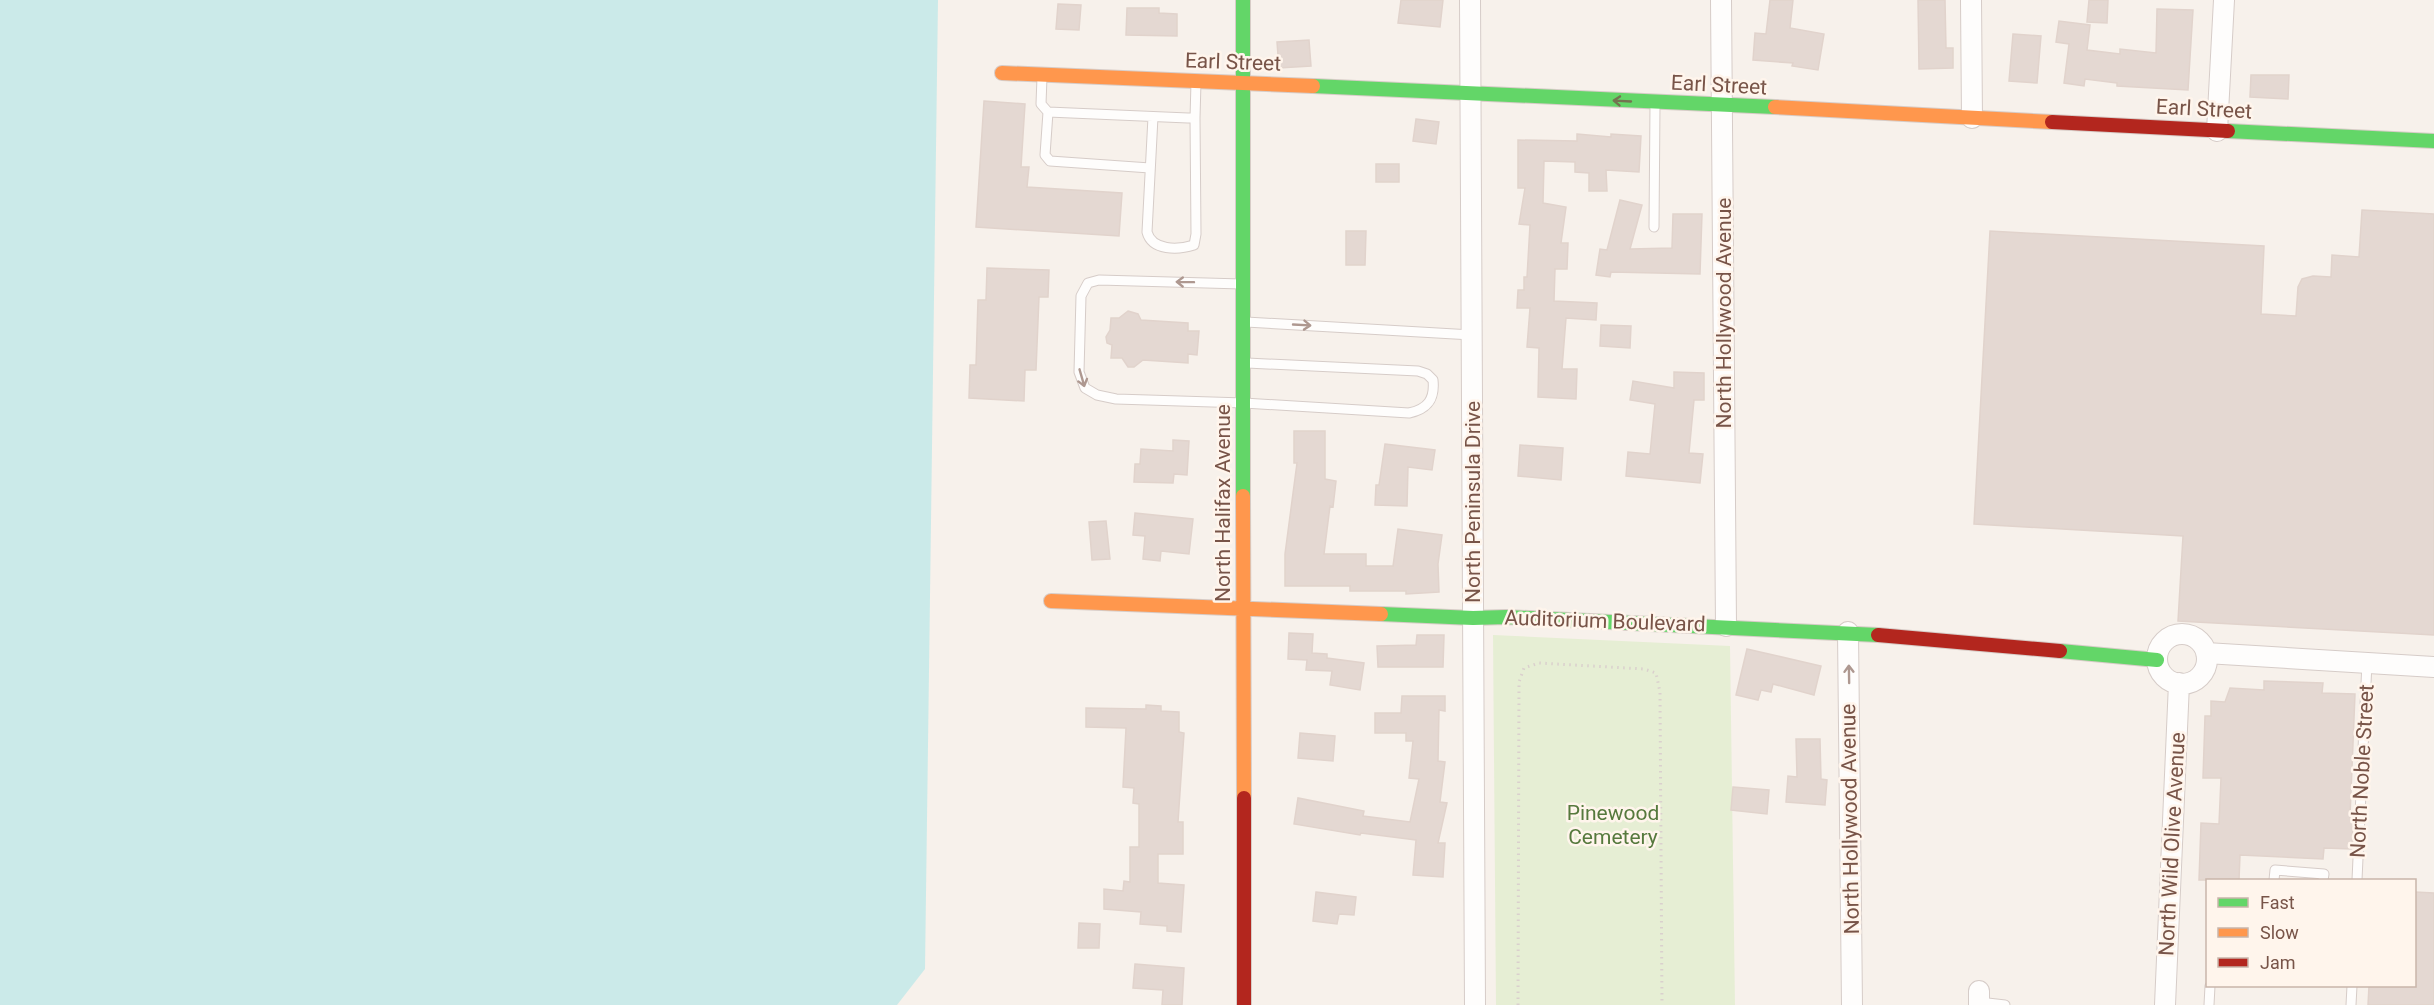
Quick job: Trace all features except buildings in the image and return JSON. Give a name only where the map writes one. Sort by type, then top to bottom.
[{"type":"street","name":"North Halifax Avenue","points":[[1242,0],[1244,83],[1244,1005]]},
{"type":"street","name":"North Peninsula Drive","points":[[1470,0],[1475,1005]]},
{"type":"street","name":"North Hollywood Avenue","points":[[1721,0],[1726,626]]},
{"type":"street","points":[[1971,0],[1972,118]]},
{"type":"street","points":[[2217,131],[2224,0]]},
{"type":"street","name":"Earl Street","points":[[1002,73],[1471,92],[2434,141]]},
{"type":"street","name":"Auditorium Boulevard","points":[[1051,601],[1473,618],[1506,616],[1848,632],[2157,660]]},
{"type":"street","name":"North Hollywood Avenue","points":[[1848,632],[1852,1005]]},
{"type":"street","points":[[2182,634],[2198,640],[2206,653],[2206,661],[2200,675],[2187,683],[2179,683],[2166,678],[2157,660],[2162,644],[2167,638],[2182,634]]},
{"type":"street","points":[[2206,653],[2434,667]]},
{"type":"street","name":"North Wild Olive Avenue","points":[[2164,1005],[2179,683]]},
{"type":"lane","points":[[1042,75],[1041,104],[1048,112],[1045,155],[1050,161],[1150,168]]},
{"type":"lane","points":[[1153,117],[1147,232],[1149,239],[1156,245],[1184,248],[1194,245],[1196,81]]},
{"type":"lane","points":[[1654,227],[1655,102]]},
{"type":"lane","points":[[1048,112],[1195,118]]},
{"type":"lane","points":[[1244,284],[1099,280],[1088,283],[1081,296],[1079,372],[1085,387],[1096,395],[1106,397],[1409,413],[1422,410],[1431,401],[1434,392],[1433,380],[1427,374],[1418,371],[1244,363]]},
{"type":"lane","points":[[1244,322],[1472,335]]},
{"type":"lane","name":"North Noble Street","points":[[2357,879],[2367,662]]},
{"type":"lane","points":[[2274,879],[2275,870],[2324,874],[2323,879]]},
{"type":"lane","points":[[2209,1005],[2210,987]]},
{"type":"lane","points":[[2351,1005],[2352,987]]},
{"type":"lane","points":[[1979,999],[2005,1005]]},
{"type":"path","points":[[1518,1005],[1519,682],[1524,668],[1539,663],[1644,669],[1656,673],[1660,692],[1662,1005]]},
{"type":"green space","name":"Pinewood Cemetery","points":[[1493,635],[1730,646],[1735,1005],[1496,1005]]},
{"type":"water","points":[[0,0],[938,0],[925,969],[897,1005],[0,1005]]},
{"type":"traffic: fast","points":[[1243,0],[1243,496]]},
{"type":"traffic: fast","points":[[1313,86],[1775,107]]},
{"type":"traffic: fast","points":[[2228,131],[2434,141]]},
{"type":"traffic: fast","points":[[1381,614],[1506,617],[1878,635]]},
{"type":"traffic: fast","points":[[2060,651],[2157,660]]},
{"type":"traffic: slow","points":[[1002,73],[1313,86]]},
{"type":"traffic: slow","points":[[1775,107],[2052,122]]},
{"type":"traffic: slow","points":[[1243,496],[1244,798]]},
{"type":"traffic: slow","points":[[1051,601],[1381,614]]},
{"type":"traffic: jam","points":[[2052,122],[2228,131]]},
{"type":"traffic: jam","points":[[1878,635],[2060,651]]},
{"type":"traffic: jam","points":[[1244,798],[1244,1005]]}]
